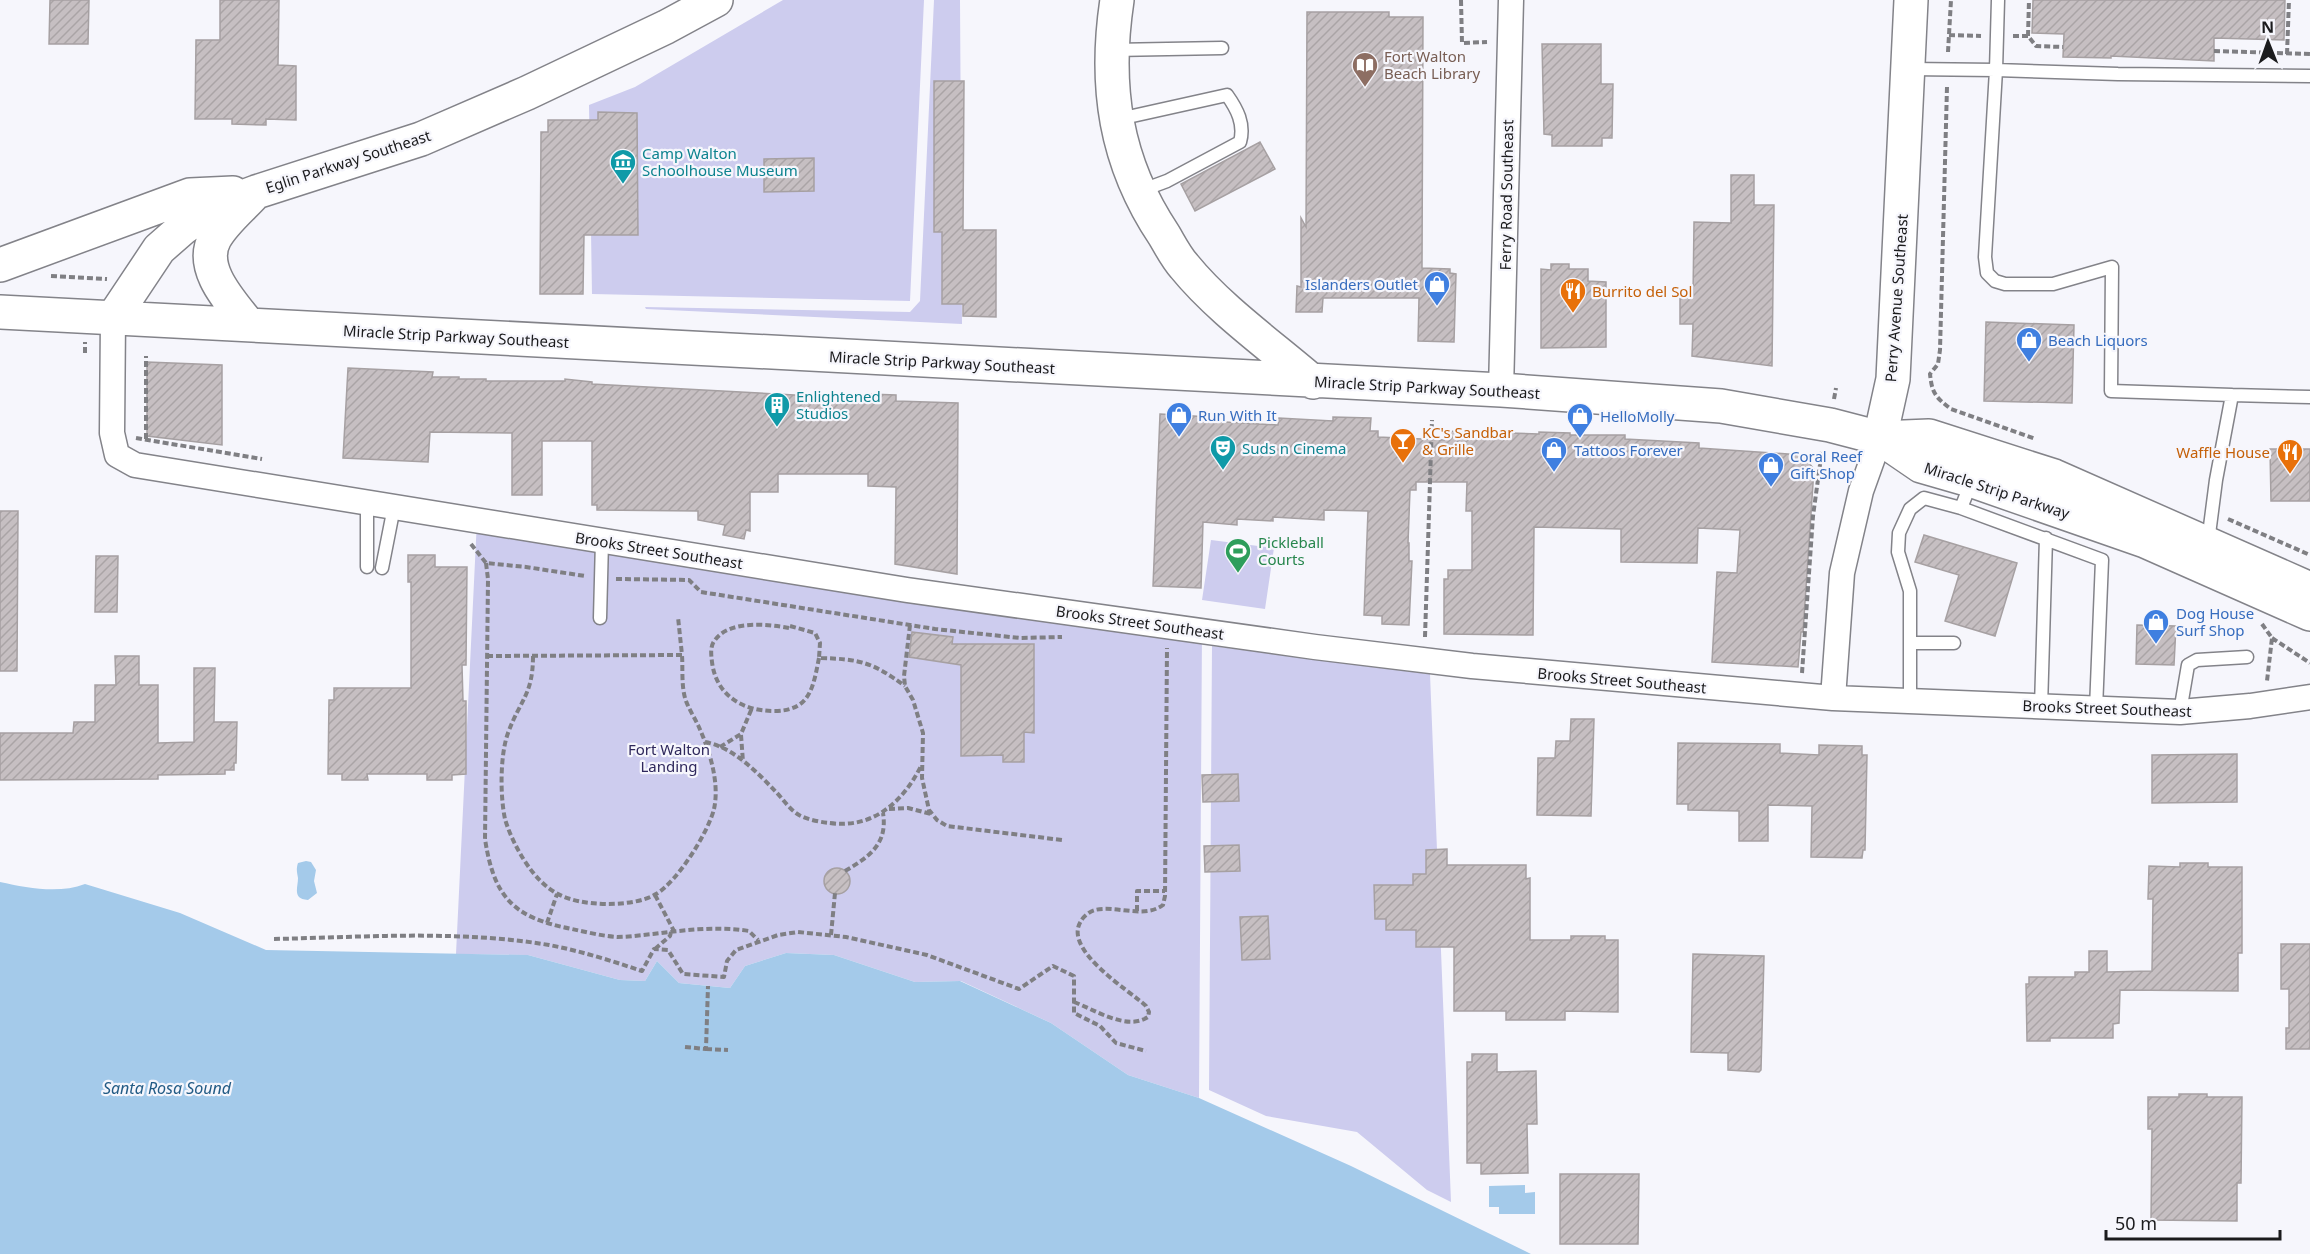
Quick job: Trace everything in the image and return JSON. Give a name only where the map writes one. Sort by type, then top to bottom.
[{"type":"main road","name":"Eglin Parkway Southeast","points":[[113,318],[159,249],[208,210],[256,192],[421,139],[528,93],[666,27],[716,0]]},
{"type":"main road","points":[[1117,0],[1112,50],[1112,93],[1116,120],[1131,173],[1146,208],[1183,265],[1212,296],[1312,382]]},
{"type":"main road","name":"Perry Avenue Southeast","points":[[1880,438],[1893,379],[1911,0]]},
{"type":"main road","points":[[0,265],[190,195],[256,192]]},
{"type":"main road","points":[[248,324],[221,289],[213,271],[211,251],[217,235],[256,192]]},
{"type":"main road","name":"Miracle Strip Parkway Southeast","points":[[0,312],[1312,382],[1501,390],[1721,406],[1828,424],[1880,438]]},
{"type":"main road","name":"Miracle Strip Parkway","points":[[1880,438],[1929,436],[2209,527],[2310,589]]},
{"type":"main road","name":"Miracle Strip Parkway","points":[[1880,438],[1967,494],[2145,541],[2310,614]]},
{"type":"street","name":"Ferry Road Southeast","points":[[1501,390],[1511,0]]},
{"type":"street","name":"Brooks Street Southeast","points":[[113,318],[112,434],[117,455],[135,465],[907,590],[1472,666],[1833,686],[1910,701],[2096,709],[2180,712],[2250,706],[2310,697]]},
{"type":"street","name":"Perry Avenue Southeast","points":[[1833,686],[1842,573],[1861,491],[1880,438]]},
{"type":"lane","points":[[1998,0],[1985,257],[1987,273],[1995,281],[2005,284],[2053,284],[2112,267],[2111,391],[2310,397]]},
{"type":"lane","points":[[1112,50],[1222,48]]},
{"type":"lane","points":[[1908,69],[2310,76]]},
{"type":"lane","points":[[1116,120],[1227,95],[1236,107],[1242,123],[1243,133],[1240,142],[1167,181],[1139,192]]},
{"type":"lane","points":[[2209,527],[2232,395]]},
{"type":"lane","points":[[1910,701],[1910,591],[1898,552],[1899,532],[1910,509],[1924,498],[1967,494],[2046,538],[2102,560],[2096,709]]},
{"type":"lane","points":[[367,502],[367,567]]},
{"type":"lane","points":[[382,568],[394,507]]},
{"type":"lane","points":[[2041,706],[2046,538]]},
{"type":"lane","points":[[600,618],[602,541]]},
{"type":"lane","points":[[1910,643],[1954,643]]},
{"type":"lane","points":[[2180,712],[2188,665],[2197,660],[2247,657]]},
{"type":"path","points":[[1461,0],[1462,43],[1488,42],[1487,53]]},
{"type":"path","points":[[1951,0],[1947,69],[1948,132],[1940,350],[1938,364],[1930,374],[1932,391],[1951,409],[2008,427],[2041,441]]},
{"type":"path","points":[[2028,36],[2029,0]]},
{"type":"path","points":[[2288,54],[2289,0]]},
{"type":"path","points":[[2214,51],[2310,54]]},
{"type":"path","points":[[31,253],[38,274],[42,276],[137,280]]},
{"type":"path","points":[[146,356],[146,439]]},
{"type":"path","points":[[1802,674],[1819,461],[1836,388]]},
{"type":"path","points":[[1425,637],[1432,420]]},
{"type":"path","points":[[112,434],[262,459]]},
{"type":"path","points":[[2209,527],[2310,555]]},
{"type":"path","points":[[468,540],[486,563],[488,579],[485,830],[489,862],[506,899],[521,913],[547,923],[617,937],[731,928],[749,931],[758,941]]},
{"type":"path","points":[[486,563],[601,579],[689,580],[701,592],[910,625],[1020,638],[1072,637]]},
{"type":"path","points":[[533,656],[532,681],[528,694],[504,746],[505,818],[516,847],[538,880],[557,894],[583,903],[614,904],[645,899],[655,895],[668,884],[694,851],[711,819],[715,788],[705,742],[686,702],[678,617]]},
{"type":"path","points":[[2259,620],[2272,638],[2310,663]]},
{"type":"path","points":[[753,625],[790,627],[815,633],[820,643],[819,658],[815,680],[808,696],[797,708],[783,711],[752,708],[735,701],[722,690],[714,678],[710,651],[713,641],[722,633],[753,625]]},
{"type":"path","points":[[905,686],[910,625]]},
{"type":"path","points":[[1415,636],[1437,638]]},
{"type":"path","points":[[2259,685],[2269,681],[2272,638]]},
{"type":"path","points":[[1074,1002],[1131,1023],[1148,1017],[1149,1012],[1146,1006],[1091,960],[1077,932],[1082,918],[1094,910],[1137,911],[1158,909],[1163,905],[1167,649],[1165,646]]},
{"type":"path","points":[[487,656],[682,655]]},
{"type":"path","points":[[819,658],[856,660],[870,664],[905,686],[913,700],[923,733],[922,778],[932,814],[937,820],[947,826],[1062,840]]},
{"type":"path","points":[[1790,673],[1802,674],[1833,686]]},
{"type":"path","points":[[743,762],[741,734],[752,708]]},
{"type":"path","points":[[719,747],[741,734]]},
{"type":"path","points":[[705,742],[719,747],[743,762],[798,814],[818,821],[838,824],[863,821],[883,813],[909,787],[922,765]]},
{"type":"path","points":[[888,809],[908,808],[932,814]]},
{"type":"path","points":[[845,871],[869,857],[876,850],[881,834],[883,813]]},
{"type":"path","points":[[1137,911],[1137,891],[1165,891]]},
{"type":"path","points":[[831,935],[835,893]]},
{"type":"path","points":[[547,923],[557,894]]},
{"type":"path","points":[[655,895],[673,932]]},
{"type":"path","points":[[274,939],[470,937],[550,945],[589,954],[642,971],[654,949],[673,932]]},
{"type":"path","points":[[654,949],[668,950],[683,974],[724,977],[727,961],[736,950],[778,935],[798,932],[831,935],[927,955],[1019,989],[1053,966],[1074,976],[1074,1013],[1100,1026],[1116,1042],[1146,1051]]},
{"type":"path","points":[[706,1048],[708,986]]},
{"type":"path","points":[[685,1047],[728,1050]]},
{"type":"green space","points":[[783,0],[924,0],[910,301],[592,294],[589,105],[635,87]]},
{"type":"green space","points":[[934,0],[960,0],[962,324],[646,309],[645,307],[910,312],[920,301]]},
{"type":"green space","name":"Fort Walton Landing","points":[[477,520],[1202,631],[1199,1098],[1128,1075],[1051,1023],[961,981],[915,982],[834,955],[786,953],[745,966],[730,988],[679,983],[657,961],[645,981],[620,980],[528,955],[456,954]]},
{"type":"green space","name":"Pickleball Courts","points":[[1211,540],[1274,548],[1265,609],[1202,600]]},
{"type":"green space","points":[[1212,646],[1430,674],[1451,1202],[1427,1190],[1357,1132],[1266,1116],[1209,1090]]},
{"type":"water","points":[[306,861],[311,862],[316,870],[314,881],[317,893],[308,900],[300,898],[297,892],[297,865]]},
{"type":"water","name":"Santa Rosa Sound","points":[[0,882],[32,888],[54,889],[85,884],[180,913],[266,950],[528,955],[620,980],[645,981],[657,961],[679,983],[730,988],[745,966],[786,953],[834,955],[915,982],[960,981],[1051,1023],[1128,1075],[1199,1098],[1351,1166],[1531,1254],[0,1254]]},
{"type":"water","points":[[1525,1185],[1525,1193],[1535,1192],[1535,1214],[1499,1214],[1499,1207],[1489,1207],[1489,1186]]},
{"type":"building","points":[[50,0],[89,0],[88,44],[49,44]]},
{"type":"building","points":[[220,0],[279,0],[278,65],[296,66],[296,120],[266,119],[266,125],[232,124],[232,119],[195,119],[196,40],[220,40]]},
{"type":"building","points":[[2033,0],[2285,0],[2284,40],[2214,38],[2214,61],[2111,56],[2111,58],[2063,57],[2064,34],[2032,33]]},
{"type":"building","name":"Fort Walton Beach Library","points":[[1307,12],[1389,12],[1389,17],[1423,17],[1422,268],[1450,269],[1450,273],[1456,274],[1454,342],[1418,341],[1419,298],[1323,298],[1322,312],[1296,312],[1297,286],[1301,287],[1301,218],[1306,227]]},
{"type":"building","points":[[1542,44],[1601,44],[1601,84],[1613,84],[1612,138],[1602,138],[1602,146],[1552,146],[1552,135],[1544,134]]},
{"type":"building","points":[[934,81],[964,81],[963,230],[996,230],[996,317],[963,316],[963,304],[942,304],[942,232],[934,232]]},
{"type":"building","points":[[598,112],[637,113],[638,235],[584,235],[583,294],[540,294],[541,132],[548,132],[548,120],[598,120]]},
{"type":"building","points":[[1260,142],[1275,169],[1195,211],[1181,184]]},
{"type":"building","points":[[814,158],[814,191],[764,192],[764,159]]},
{"type":"building","points":[[1731,175],[1754,175],[1754,205],[1774,205],[1772,366],[1692,356],[1693,324],[1680,324],[1680,296],[1693,296],[1694,222],[1731,223]]},
{"type":"building","name":"Burrito del Sol","points":[[1551,264],[1569,264],[1569,269],[1588,269],[1588,281],[1606,282],[1606,347],[1541,348],[1541,269],[1551,270]]},
{"type":"building","name":"Beach Liquors","points":[[1986,322],[2074,325],[2072,403],[1984,401]]},
{"type":"building","points":[[147,362],[222,365],[222,445],[147,436]]},
{"type":"building","points":[[348,368],[433,372],[432,377],[486,379],[486,381],[565,381],[565,379],[592,382],[592,384],[869,399],[869,394],[896,395],[896,401],[958,403],[957,574],[895,564],[896,487],[868,486],[868,474],[778,474],[778,492],[750,492],[750,531],[746,530],[744,539],[723,535],[725,525],[698,520],[698,511],[597,510],[597,505],[592,505],[592,441],[542,441],[542,495],[512,495],[512,433],[430,432],[428,462],[343,458]]},
{"type":"building","points":[[1160,414],[1209,417],[1208,421],[1278,425],[1279,418],[1333,421],[1333,417],[1371,418],[1370,431],[1378,431],[1378,437],[1444,440],[1444,431],[1625,435],[1625,439],[1699,443],[1699,448],[1802,455],[1814,469],[1803,632],[1801,632],[1798,667],[1712,662],[1717,572],[1737,573],[1740,530],[1698,528],[1697,563],[1621,562],[1621,529],[1534,527],[1533,635],[1444,634],[1444,579],[1448,579],[1448,570],[1472,570],[1472,511],[1466,511],[1467,482],[1416,482],[1416,490],[1410,490],[1408,543],[1409,561],[1412,561],[1409,625],[1382,624],[1382,616],[1364,615],[1368,511],[1324,510],[1324,520],[1273,517],[1273,521],[1237,519],[1237,525],[1203,522],[1201,588],[1153,586]]},
{"type":"building","name":"Waffle House","points":[[2270,449],[2310,449],[2310,501],[2271,501]]},
{"type":"building","points":[[0,511],[18,511],[17,671],[0,671]]},
{"type":"building","points":[[1924,535],[2017,563],[1995,636],[1945,621],[1959,575],[1915,562]]},
{"type":"building","points":[[408,555],[435,555],[435,567],[467,567],[466,665],[462,665],[463,701],[466,701],[466,774],[452,775],[452,780],[427,780],[427,774],[367,774],[368,780],[342,780],[342,774],[328,774],[329,700],[334,700],[334,688],[411,688],[411,582],[408,582]]},
{"type":"building","points":[[96,556],[118,556],[117,612],[95,612]]},
{"type":"building","name":"Dog House Surf Shop","points":[[2137,625],[2176,626],[2174,665],[2136,664]]},
{"type":"building","points":[[912,632],[953,637],[952,644],[1034,644],[1034,733],[1024,732],[1024,762],[1003,762],[1003,755],[961,756],[961,665],[909,657]]},
{"type":"building","points":[[115,656],[139,656],[139,685],[158,685],[158,743],[194,742],[194,668],[215,668],[214,722],[237,722],[234,770],[225,770],[225,774],[158,775],[158,779],[0,780],[0,733],[73,733],[74,722],[95,722],[95,685],[116,685]]},
{"type":"building","points":[[1571,719],[1594,719],[1591,816],[1537,815],[1538,758],[1555,758],[1556,741],[1570,741]]},
{"type":"building","points":[[1678,743],[1780,744],[1780,753],[1819,755],[1819,745],[1862,746],[1862,755],[1867,755],[1865,850],[1863,850],[1862,858],[1811,857],[1812,806],[1768,805],[1768,841],[1739,841],[1739,811],[1688,810],[1688,804],[1677,804]]},
{"type":"building","points":[[2237,754],[2237,802],[2152,803],[2152,755]]},
{"type":"building","points":[[1238,774],[1239,801],[1203,802],[1202,775]]},
{"type":"building","points":[[1239,845],[1240,871],[1205,872],[1204,846]]},
{"type":"building","points":[[1447,849],[1447,865],[1526,865],[1526,879],[1530,878],[1530,940],[1571,940],[1571,936],[1605,936],[1605,940],[1618,940],[1618,1012],[1565,1011],[1565,1020],[1506,1020],[1506,1011],[1454,1011],[1454,947],[1416,947],[1416,930],[1386,930],[1386,919],[1375,919],[1374,885],[1413,885],[1413,874],[1426,874],[1426,850]]},
{"type":"building","points":[[2180,863],[2208,863],[2208,867],[2242,867],[2242,953],[2238,953],[2238,991],[2120,990],[2119,1023],[2113,1024],[2113,1038],[2050,1038],[2050,1041],[2027,1041],[2026,984],[2029,984],[2029,977],[2075,977],[2075,972],[2089,972],[2089,951],[2107,951],[2107,972],[2152,971],[2153,899],[2148,899],[2149,866],[2180,867]]},
{"type":"building","points":[[837,868],[846,872],[850,881],[846,890],[837,894],[828,890],[824,881],[828,872]]},
{"type":"building","points":[[1268,916],[1270,959],[1242,960],[1240,917]]},
{"type":"building","points":[[2281,944],[2310,944],[2310,1049],[2286,1049],[2286,1028],[2289,1028],[2289,989],[2281,989]]},
{"type":"building","points":[[1693,954],[1764,956],[1761,1070],[1759,1072],[1728,1070],[1728,1053],[1691,1052]]},
{"type":"building","points":[[1472,1054],[1497,1054],[1497,1072],[1536,1071],[1537,1124],[1527,1124],[1528,1173],[1481,1174],[1481,1163],[1467,1163],[1467,1062],[1472,1062]]},
{"type":"building","points":[[2179,1094],[2242,1097],[2241,1183],[2237,1183],[2237,1221],[2151,1220],[2152,1129],[2148,1129],[2148,1097],[2179,1097]]},
{"type":"building","points":[[1560,1174],[1639,1174],[1638,1244],[1560,1244]]},
{"type":"place","name":"Fort Walton Beach Library","points":[[1365,88]]},
{"type":"place","name":"Camp Walton Schoolhouse Museum","points":[[623,185]]},
{"type":"place","name":"Islanders Outlet","points":[[1437,307]]},
{"type":"place","name":"Burrito del Sol","points":[[1573,314]]},
{"type":"place","name":"Beach Liquors","points":[[2029,363]]},
{"type":"place","name":"Enlightened Studios","points":[[777,428]]},
{"type":"place","name":"Run With It","points":[[1179,438]]},
{"type":"place","name":"HelloMolly","points":[[1580,439]]},
{"type":"place","name":"KC's Sandbar & Grille","points":[[1403,464]]},
{"type":"place","name":"Suds n Cinema","points":[[1223,471]]},
{"type":"place","name":"Tattoos Forever","points":[[1554,473]]},
{"type":"place","name":"Waffle House","points":[[2290,475]]},
{"type":"place","name":"Coral Reef Gift Shop","points":[[1771,488]]},
{"type":"place","name":"Pickleball Courts","points":[[1238,574]]},
{"type":"place","name":"Dog House Surf Shop","points":[[2156,645]]}]
